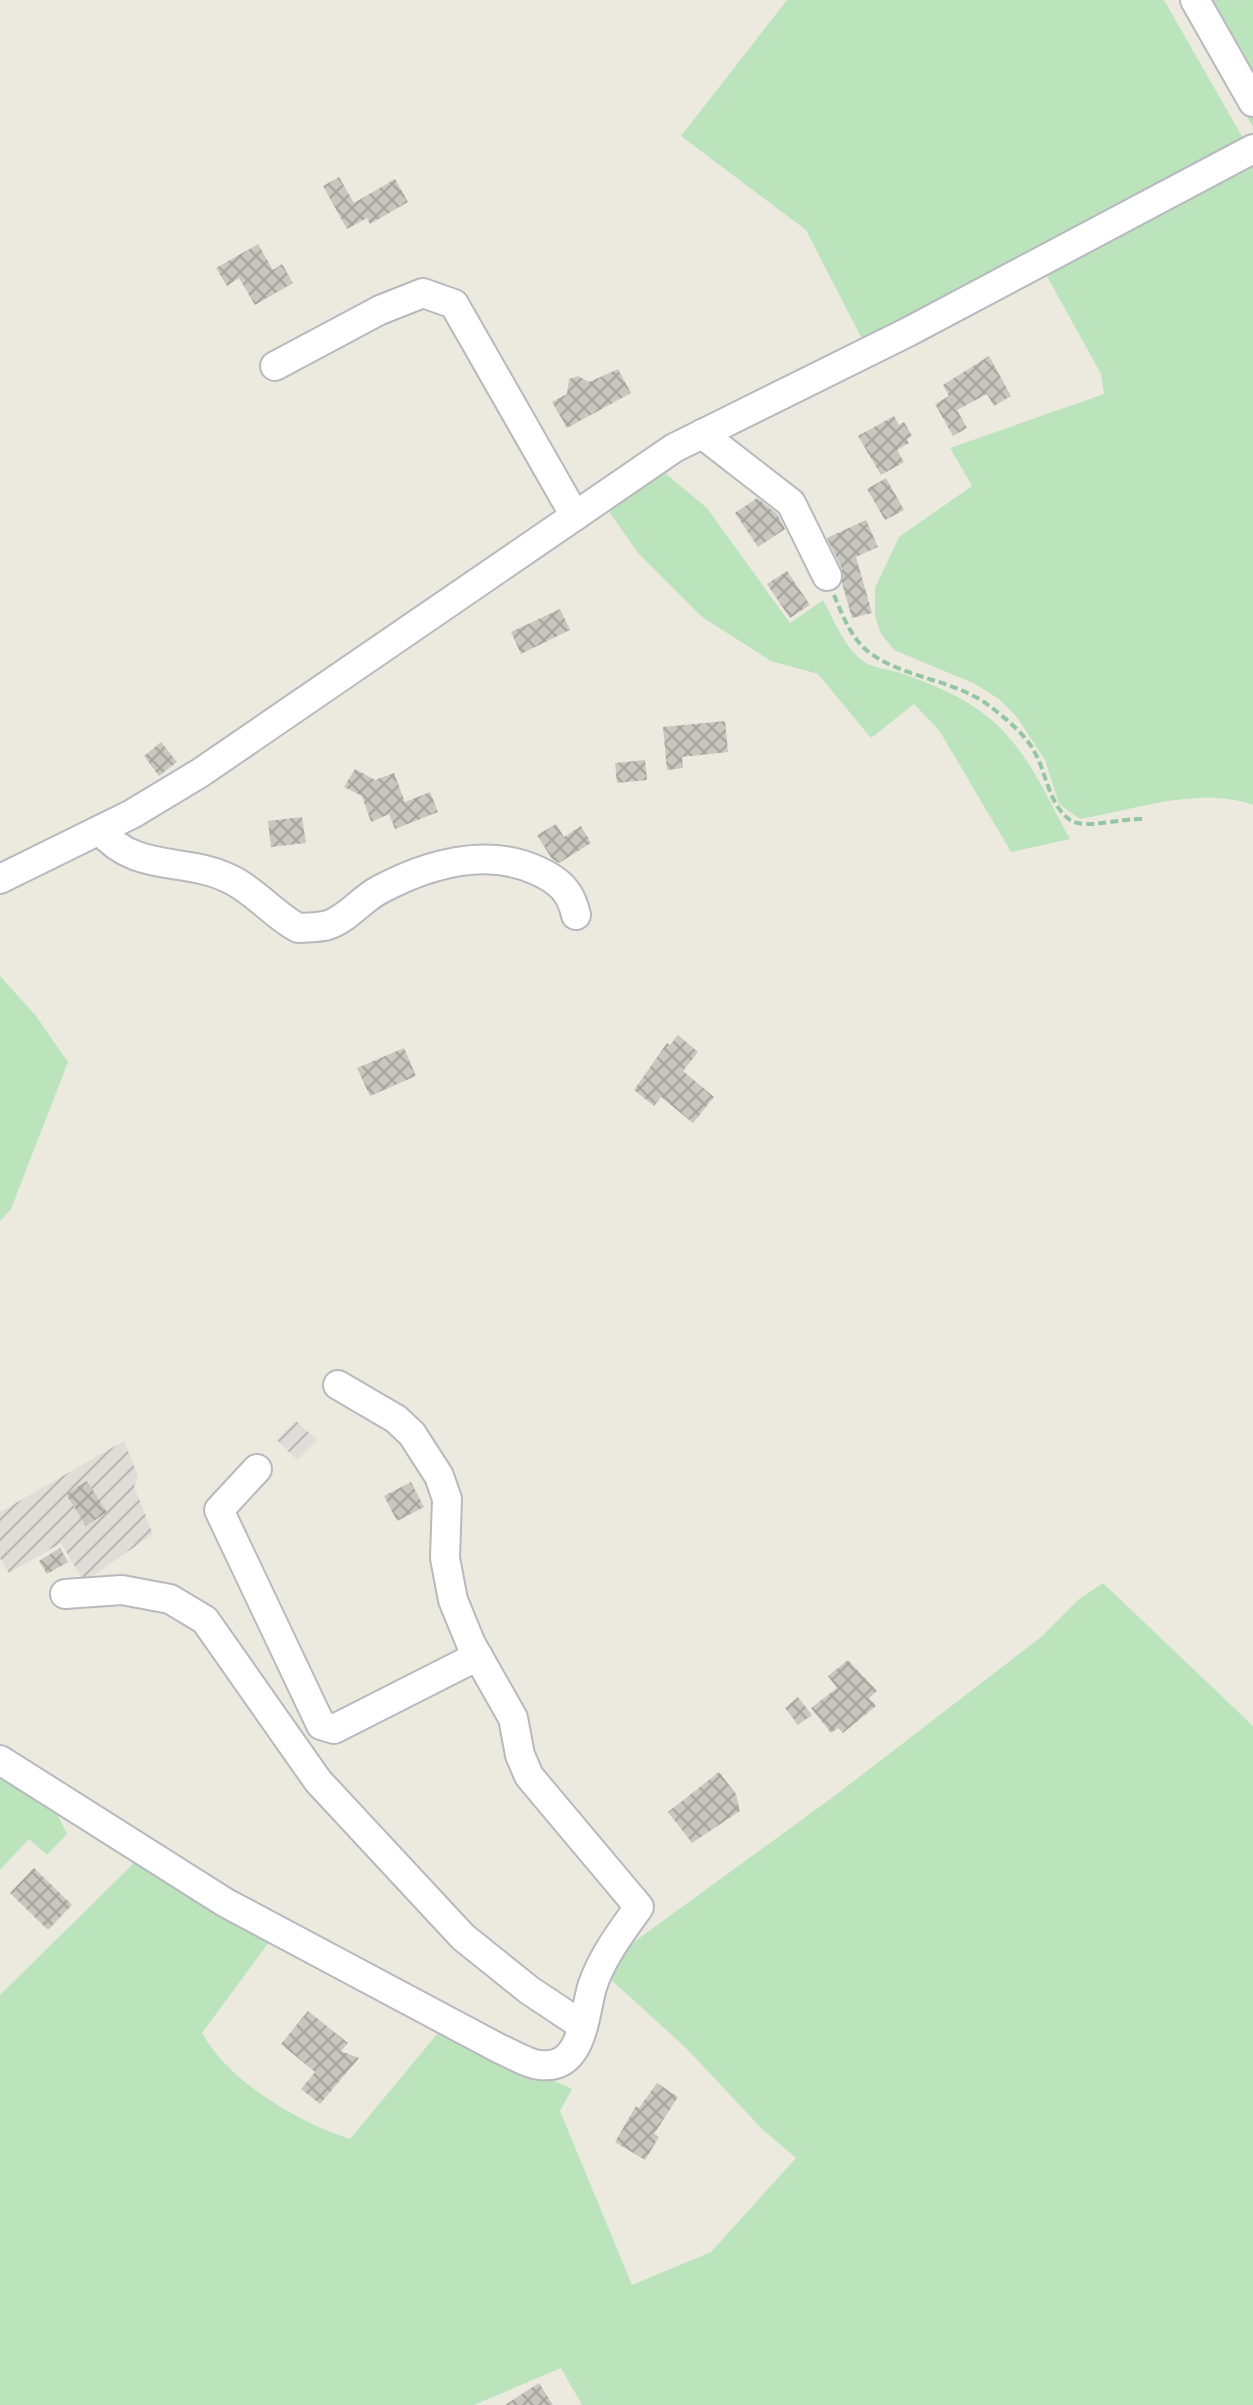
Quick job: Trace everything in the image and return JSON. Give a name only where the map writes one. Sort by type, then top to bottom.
[{"type":"street","points":[[1195,0],[1253,102]]},
{"type":"street","points":[[0,879],[100,830],[200,773],[624,480],[702,434],[908,332],[1253,149]]},
{"type":"street","points":[[275,366],[380,310],[423,293],[454,304],[575,516]]},
{"type":"street","points":[[702,434],[791,503],[827,576]]},
{"type":"street","points":[[100,830],[115,848],[134,857],[231,879],[298,928],[329,925],[376,892],[413,873],[460,862],[502,858],[556,879],[573,898],[576,915]]},
{"type":"street","points":[[0,1760],[226,1903],[500,2049],[540,2066],[565,2059],[580,2041],[599,1971],[613,1943],[639,1907],[529,1776],[520,1755],[513,1718],[478,1656],[453,1600],[445,1558],[447,1499],[439,1476],[412,1434],[396,1419],[338,1385]]},
{"type":"street","points":[[257,1469],[219,1510],[321,1725],[334,1729],[478,1656]]},
{"type":"street","points":[[65,1594],[122,1590],[170,1599],[205,1620],[318,1781],[463,1937],[529,1990],[583,2026]]},
{"type":"path","points":[[827,576],[842,614],[863,647],[885,660],[951,683],[1005,718],[1034,749],[1057,808],[1070,820],[1086,826],[1121,817],[1142,819]]},
{"type":"shaded area","points":[[296,1421],[317,1440],[297,1460],[277,1440]]},
{"type":"shaded area","points":[[124,1441],[138,1476],[134,1487],[153,1534],[84,1582],[61,1543],[9,1573],[0,1558],[0,1512]]},
{"type":"green space","points":[[787,0],[1164,0],[1243,138],[1233,147],[864,343],[806,230],[681,136]]},
{"type":"green space","points":[[1181,0],[1253,0],[1253,127],[1245,113]]},
{"type":"green space","points":[[1253,162],[1253,805],[1232,800],[1188,799],[1080,819],[1059,804],[1045,760],[1016,716],[999,699],[973,683],[894,650],[881,634],[875,616],[875,588],[899,537],[972,486],[950,448],[1104,394],[1101,374],[1044,271]]},
{"type":"green space","points":[[659,468],[707,508],[790,623],[823,600],[845,641],[863,661],[951,693],[996,724],[1022,753],[1070,839],[1011,852],[939,730],[914,704],[871,738],[818,674],[771,661],[702,617],[638,553],[606,507]]},
{"type":"green space","points":[[0,976],[36,1016],[68,1062],[11,1209],[0,1221]]},
{"type":"green space","points":[[1103,1583],[1253,1726],[1253,2405],[582,2405],[561,2368],[474,2405],[0,2405],[0,1995],[136,1861],[272,1938],[202,2033],[229,2068],[247,2084],[309,2123],[350,2139],[442,2028],[572,2089],[560,2111],[632,2285],[711,2252],[796,2158],[762,2129],[687,2049],[606,1975],[616,1955],[837,1794],[1041,1637],[1078,1600]]},
{"type":"green space","points":[[0,1770],[50,1800],[67,1834],[47,1855],[29,1839],[0,1870]]},
{"type":"building","points":[[339,177],[354,203],[395,179],[408,202],[370,224],[367,218],[347,229],[323,186]]},
{"type":"building","points":[[258,244],[273,270],[282,264],[293,283],[255,305],[239,278],[227,286],[216,268]]},
{"type":"building","points":[[989,356],[1011,396],[994,406],[987,394],[957,410],[967,428],[953,436],[935,404],[949,396],[943,385]]},
{"type":"building","points":[[618,369],[631,393],[567,428],[552,402],[567,394],[569,379],[578,376],[589,382]]},
{"type":"building","points":[[894,416],[899,425],[904,422],[912,436],[907,439],[909,443],[897,450],[904,462],[881,475],[858,436]]},
{"type":"building","points":[[886,478],[904,510],[885,520],[867,489]]},
{"type":"building","points":[[757,498],[777,514],[785,529],[758,547],[735,513]]},
{"type":"building","points":[[866,520],[878,547],[856,557],[872,613],[852,618],[842,583],[842,569],[827,538]]},
{"type":"building","points":[[787,571],[810,605],[790,618],[767,584]]},
{"type":"building","points":[[560,609],[570,630],[521,654],[511,632]]},
{"type":"building","points":[[725,721],[728,752],[682,757],[683,768],[667,770],[663,727]]},
{"type":"building","points":[[161,742],[177,762],[159,776],[144,756]]},
{"type":"building","points":[[645,760],[647,780],[617,783],[615,763]]},
{"type":"building","points":[[355,769],[375,780],[394,773],[405,802],[430,792],[438,812],[395,829],[389,814],[371,822],[362,796],[344,787]]},
{"type":"building","points":[[302,817],[306,843],[271,847],[268,821]]},
{"type":"building","points":[[556,824],[564,837],[581,826],[591,843],[559,863],[552,859],[537,835]]},
{"type":"building","points":[[678,1035],[698,1052],[683,1071],[714,1097],[693,1123],[661,1097],[654,1106],[634,1090],[667,1043],[670,1045]]},
{"type":"building","points":[[404,1048],[416,1076],[370,1096],[357,1068]]},
{"type":"building","points":[[87,1481],[107,1512],[86,1526],[66,1494]]},
{"type":"building","points":[[411,1482],[424,1507],[397,1521],[384,1496]]},
{"type":"building","points":[[60,1548],[68,1562],[47,1574],[39,1561]]},
{"type":"building","points":[[848,1660],[877,1691],[869,1698],[876,1706],[843,1733],[838,1728],[831,1733],[811,1708],[837,1688],[828,1676]]},
{"type":"building","points":[[798,1697],[812,1715],[798,1725],[785,1708]]},
{"type":"building","points":[[719,1772],[736,1794],[740,1811],[692,1843],[668,1812]]},
{"type":"building","points":[[34,1868],[72,1905],[48,1930],[10,1893]]},
{"type":"building","points":[[308,2011],[348,2043],[341,2051],[359,2058],[320,2104],[301,2089],[315,2072],[281,2044]]},
{"type":"building","points":[[657,2083],[678,2097],[654,2134],[659,2137],[645,2160],[615,2142],[636,2106],[639,2108]]},
{"type":"building","points":[[539,2383],[553,2405],[505,2405]]}]
